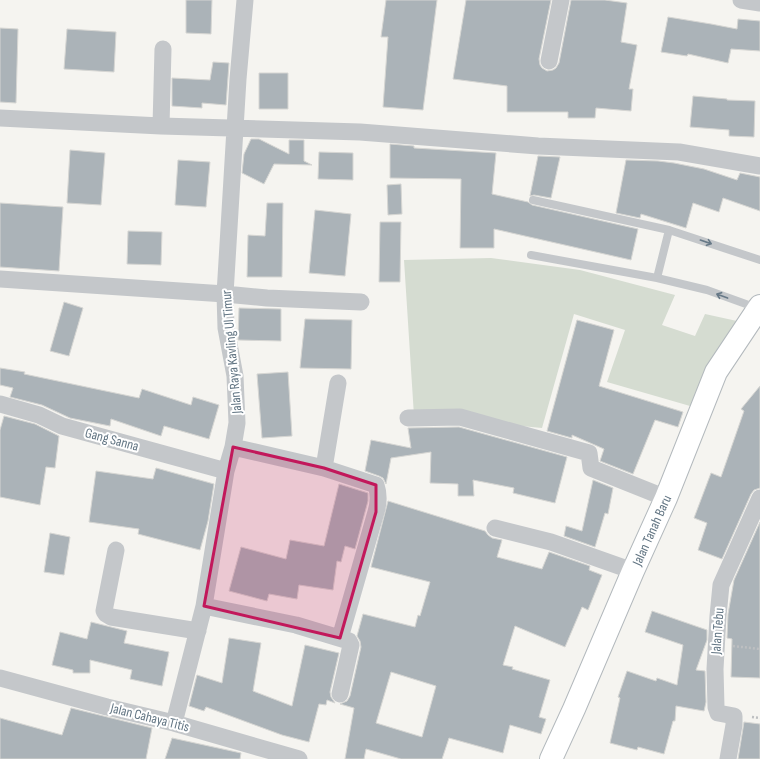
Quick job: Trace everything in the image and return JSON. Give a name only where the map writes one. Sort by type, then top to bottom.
[{"type":"main road","name":"Jalan Tanah Baru","points":[[551,759],[666,498],[716,372],[759,308]]},
{"type":"street","name":"Jalan Raya Kavling Ul Timur","points":[[174,723],[204,606],[226,471],[233,447],[237,423],[236,376],[226,328],[225,294],[238,79],[245,0]]},
{"type":"street","points":[[549,61],[561,0]]},
{"type":"street","points":[[741,0],[760,3]]},
{"type":"street","points":[[161,126],[164,49]]},
{"type":"street","points":[[0,118],[161,126],[236,127],[360,132],[538,146],[679,152],[760,166]]},
{"type":"street","points":[[0,279],[267,298],[361,302]]},
{"type":"street","points":[[324,468],[338,383]]},
{"type":"street","name":"Gang Sanna","points":[[0,404],[39,415],[62,426],[226,471]]},
{"type":"street","points":[[408,418],[460,417],[589,453],[591,468],[666,498]]},
{"type":"street","points":[[233,447],[324,468],[376,485],[379,493],[376,512],[340,638]]},
{"type":"street","name":"Jalan Tebu","points":[[728,759],[734,725],[734,716],[718,713],[716,707],[715,669],[721,585],[760,498]]},
{"type":"street","points":[[495,528],[551,542],[633,571]]},
{"type":"street","points":[[116,550],[104,611],[106,614],[198,631]]},
{"type":"street","points":[[204,606],[296,625],[348,641],[351,645],[340,694]]},
{"type":"street","name":"Jalan Cahaya Titis","points":[[0,678],[107,707],[174,723],[299,759]]},
{"type":"lane","points":[[533,200],[669,230],[760,260]]},
{"type":"lane","points":[[657,278],[669,230]]},
{"type":"lane","points":[[531,255],[657,278],[707,290],[759,308]]},
{"type":"path","points":[[717,644],[760,649]]},
{"type":"highlighted area","points":[[233,447],[324,468],[376,485],[376,512],[340,638],[204,606]]},
{"type":"shaded area","points":[[491,258],[580,270],[675,295],[662,325],[695,336],[705,314],[737,321],[697,408],[607,382],[625,330],[574,314],[542,428],[414,416],[404,260]]},
{"type":"building","points":[[186,0],[212,0],[211,34],[186,33]]},
{"type":"building","points":[[386,0],[437,0],[423,110],[383,107],[388,37],[381,37]]},
{"type":"building","points":[[466,0],[551,0],[539,59],[542,68],[547,71],[556,68],[559,63],[571,0],[605,0],[627,3],[621,42],[637,45],[629,89],[633,89],[631,111],[596,108],[595,118],[568,118],[568,112],[507,112],[507,86],[453,79]]},
{"type":"building","points":[[668,17],[737,29],[738,19],[760,21],[760,51],[731,49],[728,63],[688,54],[687,56],[661,52]]},
{"type":"building","points":[[0,28],[18,29],[16,103],[0,102]]},
{"type":"building","points":[[67,29],[116,32],[114,72],[64,69]]},
{"type":"building","points":[[213,62],[229,63],[226,105],[202,103],[202,108],[172,106],[172,78],[210,80]]},
{"type":"building","points":[[259,73],[288,73],[288,109],[259,109]]},
{"type":"building","points":[[693,96],[727,100],[755,101],[754,137],[729,136],[729,130],[690,127]]},
{"type":"building","points":[[251,139],[259,139],[289,154],[289,140],[304,140],[304,161],[312,165],[274,164],[264,184],[242,173],[244,154]]},
{"type":"building","points":[[390,144],[414,146],[414,148],[496,153],[492,194],[528,202],[532,205],[638,229],[631,260],[494,229],[494,248],[460,248],[461,179],[390,178]]},
{"type":"building","points":[[70,150],[105,153],[101,205],[67,203]]},
{"type":"building","points":[[319,152],[353,153],[353,180],[318,179]]},
{"type":"building","points":[[538,156],[560,157],[551,198],[534,195],[530,196]]},
{"type":"building","points":[[178,160],[210,162],[206,207],[175,205]]},
{"type":"building","points":[[626,160],[674,163],[704,169],[737,180],[740,173],[760,177],[760,211],[723,198],[719,212],[693,203],[686,228],[641,214],[640,218],[616,213]]},
{"type":"building","points":[[401,184],[402,214],[388,215],[387,185]]},
{"type":"building","points":[[0,203],[63,207],[59,271],[0,267]]},
{"type":"building","points":[[267,203],[283,203],[282,277],[247,277],[248,235],[265,236]]},
{"type":"building","points":[[315,210],[351,214],[345,276],[309,273]]},
{"type":"building","points":[[380,222],[401,222],[400,282],[379,282]]},
{"type":"building","points":[[128,231],[162,232],[161,265],[127,264]]},
{"type":"building","points":[[64,302],[83,308],[69,356],[50,351]]},
{"type":"building","points":[[239,308],[281,309],[281,341],[238,340]]},
{"type":"building","points":[[305,319],[352,320],[351,369],[300,368]]},
{"type":"building","points":[[577,320],[614,330],[599,386],[683,412],[678,427],[655,420],[633,474],[600,461],[604,449],[572,435],[572,438],[547,431]]},
{"type":"building","points":[[0,368],[25,372],[24,374],[139,398],[142,389],[191,405],[193,397],[219,405],[209,439],[164,426],[161,436],[111,419],[110,426],[70,418],[42,405],[10,397],[13,388],[0,385]]},
{"type":"building","points":[[288,372],[292,436],[262,438],[257,374]]},
{"type":"building","points":[[760,386],[760,488],[754,490],[751,494],[722,559],[698,550],[707,523],[694,518],[711,473],[721,477],[744,411],[741,409]]},
{"type":"building","points":[[4,416],[35,424],[59,436],[55,468],[46,467],[40,505],[0,497],[0,430]]},
{"type":"building","points":[[459,427],[567,457],[555,503],[513,493],[514,488],[473,480],[474,496],[458,496],[458,484],[430,483],[431,452],[391,458],[386,484],[383,478],[365,471],[371,440],[411,448],[408,428]]},
{"type":"building","points":[[156,468],[214,484],[208,521],[200,550],[138,534],[139,529],[89,522],[96,471],[153,479]]},
{"type":"building","points":[[593,480],[613,488],[608,514],[605,513],[595,547],[564,536],[566,526],[582,531]]},
{"type":"building","points":[[339,484],[368,493],[368,501],[355,549],[345,546],[341,562],[337,561],[333,590],[299,585],[297,599],[269,594],[267,601],[229,591],[241,547],[286,559],[290,540],[324,546]]},
{"type":"building","points":[[388,501],[485,531],[492,538],[502,540],[497,557],[542,569],[549,552],[590,566],[589,570],[602,575],[588,610],[582,607],[565,647],[515,626],[503,665],[550,680],[539,717],[546,719],[541,734],[510,725],[503,753],[449,738],[442,759],[401,759],[366,749],[364,759],[345,759],[354,708],[340,704],[347,701],[350,696],[361,647],[357,636],[363,614],[415,627],[418,615],[420,616],[430,582],[371,567]],"holes":[[[391,672],[436,686],[422,737],[376,723]]]},
{"type":"building","points":[[760,522],[760,678],[731,677],[732,639],[727,638],[728,614],[734,580]]},
{"type":"building","points":[[50,533],[70,537],[64,575],[44,572]]},
{"type":"building","points":[[652,611],[707,630],[707,640],[696,670],[705,671],[706,702],[704,711],[676,706],[675,721],[673,721],[664,754],[638,747],[637,750],[610,743],[620,698],[618,697],[627,671],[656,681],[657,678],[677,685],[683,645],[645,632]]},
{"type":"building","points":[[91,622],[127,631],[124,643],[169,652],[162,686],[130,679],[132,670],[90,660],[90,673],[73,673],[73,670],[52,665],[60,632],[87,639]]},
{"type":"building","points":[[229,638],[261,643],[253,691],[292,706],[305,645],[339,653],[330,692],[335,703],[327,700],[326,705],[319,704],[309,742],[282,735],[206,707],[204,711],[189,706],[197,675],[222,683]]},
{"type":"building","points":[[71,708],[152,728],[146,759],[0,759],[0,718],[62,735]]},
{"type":"building","points":[[744,722],[760,724],[760,759],[738,759]]},
{"type":"building","points":[[172,738],[241,753],[240,759],[165,759]]}]
